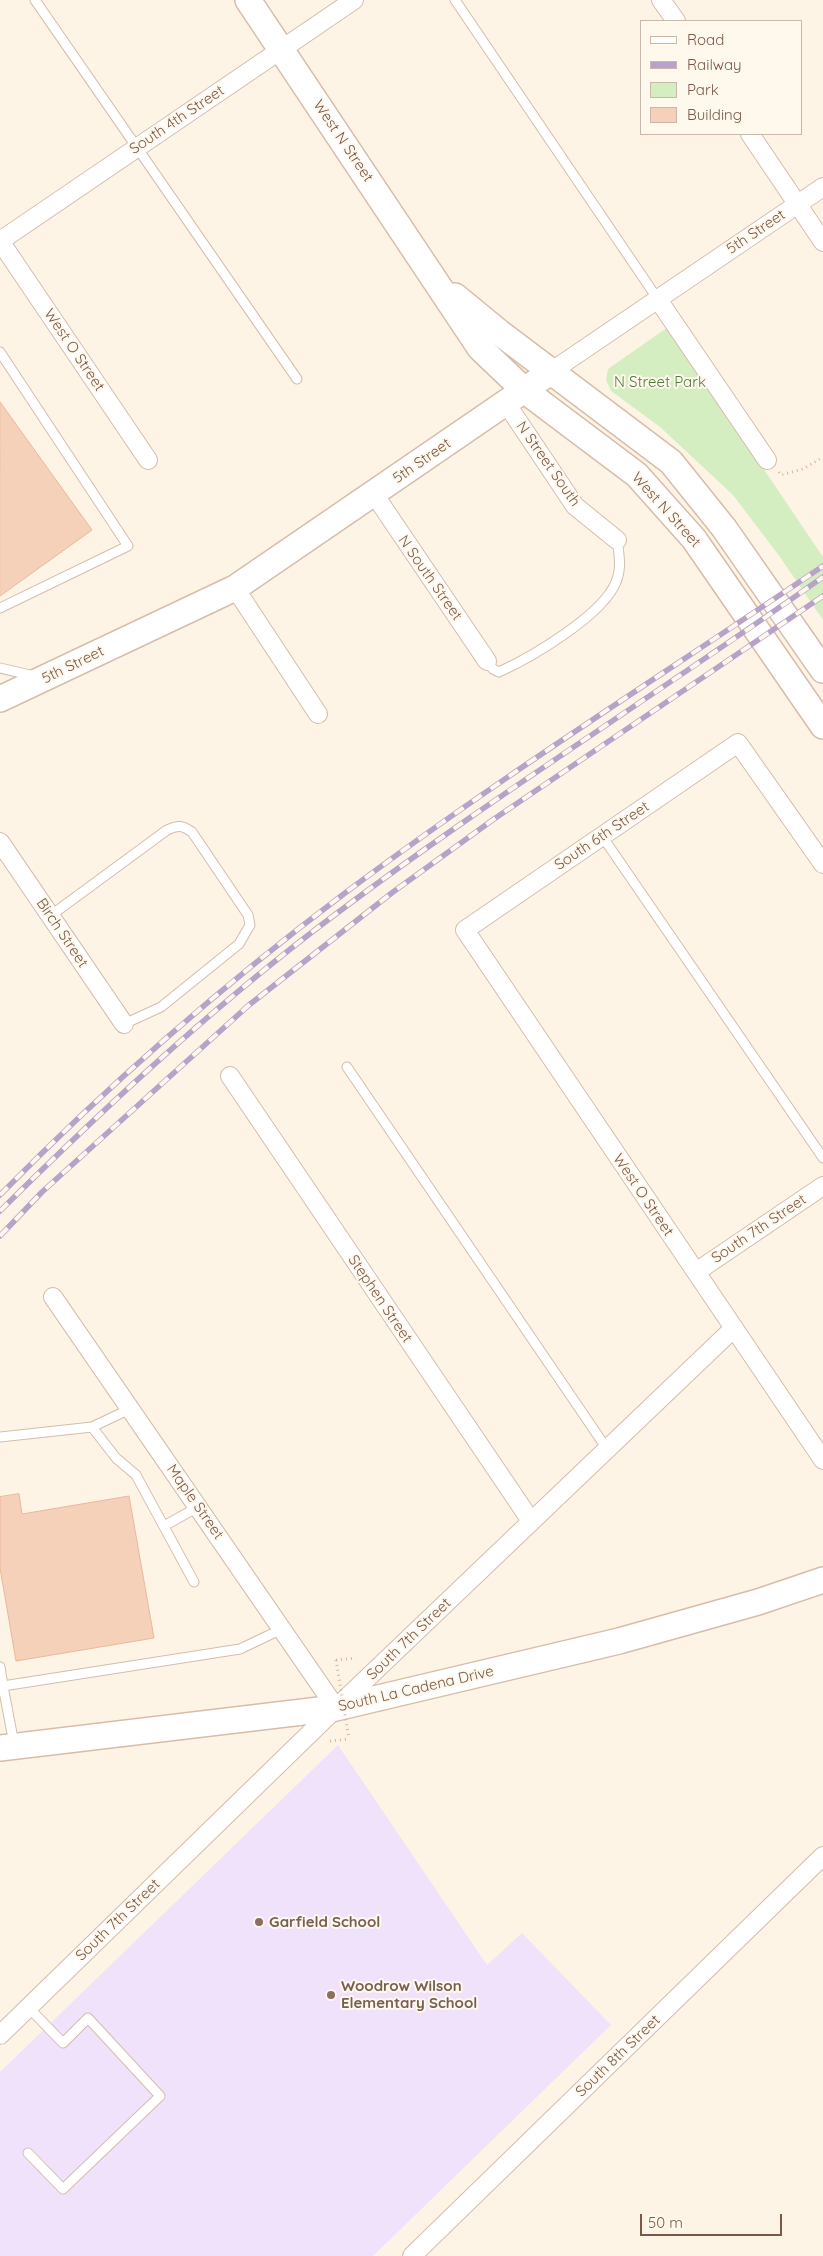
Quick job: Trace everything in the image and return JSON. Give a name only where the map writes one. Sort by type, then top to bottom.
[{"type":"street","name":"West N Street","points":[[248,0],[480,348],[515,397],[637,475],[694,539],[823,726]]},
{"type":"street","name":"South 4th Street","points":[[0,241],[354,0]]},
{"type":"street","points":[[661,0],[675,20]]},
{"type":"street","points":[[751,135],[823,242]]},
{"type":"street","name":"5th Street","points":[[0,699],[235,588],[657,298],[823,187]]},
{"type":"street","name":"West O Street","points":[[0,241],[148,460]]},
{"type":"street","name":"West N Street","points":[[437,282],[500,333],[671,462],[724,528],[823,670]]},
{"type":"street","points":[[657,298],[767,460]]},
{"type":"street","name":"N Street South","points":[[515,397],[576,506],[617,540]]},
{"type":"street","name":"N South Street","points":[[374,494],[487,661]]},
{"type":"street","points":[[235,588],[318,714]]},
{"type":"street","name":"South 6th Street","points":[[465,930],[738,743],[823,864]]},
{"type":"street","name":"Birch Street","points":[[0,842],[124,1024]]},
{"type":"street","name":"West O Street","points":[[465,930],[823,1459]]},
{"type":"street","name":"Stephen Street","points":[[230,1076],[531,1521]]},
{"type":"street","name":"South 7th Street","points":[[696,1272],[823,1186]]},
{"type":"street","name":"Maple Street","points":[[53,1297],[336,1708]]},
{"type":"street","name":"South 7th Street","points":[[0,2035],[336,1708],[734,1328]]},
{"type":"street","name":"South La Cadena Drive","points":[[7,1747],[336,1708],[619,1641],[758,1602],[823,1580]]},
{"type":"street","name":"South 8th Street","points":[[412,2256],[823,1856]]},
{"type":"lane","points":[[36,0],[136,148],[297,379]]},
{"type":"lane","points":[[455,0],[657,298]]},
{"type":"lane","points":[[0,352],[128,546],[0,608]]},
{"type":"lane","points":[[487,661],[499,672],[515,664],[554,641],[585,618],[606,599],[616,582],[620,566],[617,540]]},
{"type":"lane","points":[[0,668],[44,679]]},
{"type":"lane","points":[[50,916],[168,830],[177,825],[184,826],[192,832],[248,915],[250,925],[239,944],[161,1007],[124,1024]]},
{"type":"lane","points":[[602,836],[823,1158]]},
{"type":"lane","points":[[347,1067],[607,1449]]},
{"type":"lane","points":[[0,1437],[92,1427],[130,1409]]},
{"type":"lane","points":[[92,1427],[116,1458],[136,1475],[194,1582]]},
{"type":"lane","points":[[164,1526],[198,1507]]},
{"type":"lane","points":[[3,1686],[240,1649],[282,1629]]},
{"type":"lane","points":[[0,1667],[7,1747]]},
{"type":"lane","points":[[28,2007],[63,2042],[88,2018],[160,2096],[63,2189],[28,2152]]},
{"type":"path","points":[[767,460],[781,475],[803,469],[823,457]]},
{"type":"path","points":[[330,1740],[349,1739],[336,1660],[356,1658]]},
{"type":"shaded area","name":"Woodrow Wilson Elementary School","points":[[338,1745],[487,1965],[522,1933],[611,2025],[373,2256],[0,2256],[0,2072]]},
{"type":"green space","name":"N Street Park","points":[[668,327],[823,557],[823,620],[780,557],[733,495],[660,427],[611,391],[606,380],[608,369]]},
{"type":"building","points":[[0,402],[92,530],[0,596]]},
{"type":"building","points":[[19,1494],[22,1514],[129,1496],[154,1638],[16,1661],[0,1568],[0,1497]]},
{"type":"railway","points":[[0,1195],[82,1115],[210,1000],[345,893],[522,767],[823,566]]},
{"type":"railway","points":[[0,1211],[153,1065],[233,995],[316,929],[504,794],[823,577]]},
{"type":"railway","points":[[0,1236],[42,1192],[249,1005],[393,892],[494,819],[823,596]]},
{"type":"place","name":"Garfield School","points":[[259,1922]]},
{"type":"place","name":"Woodrow Wilson Elementary School","points":[[331,1995]]}]
